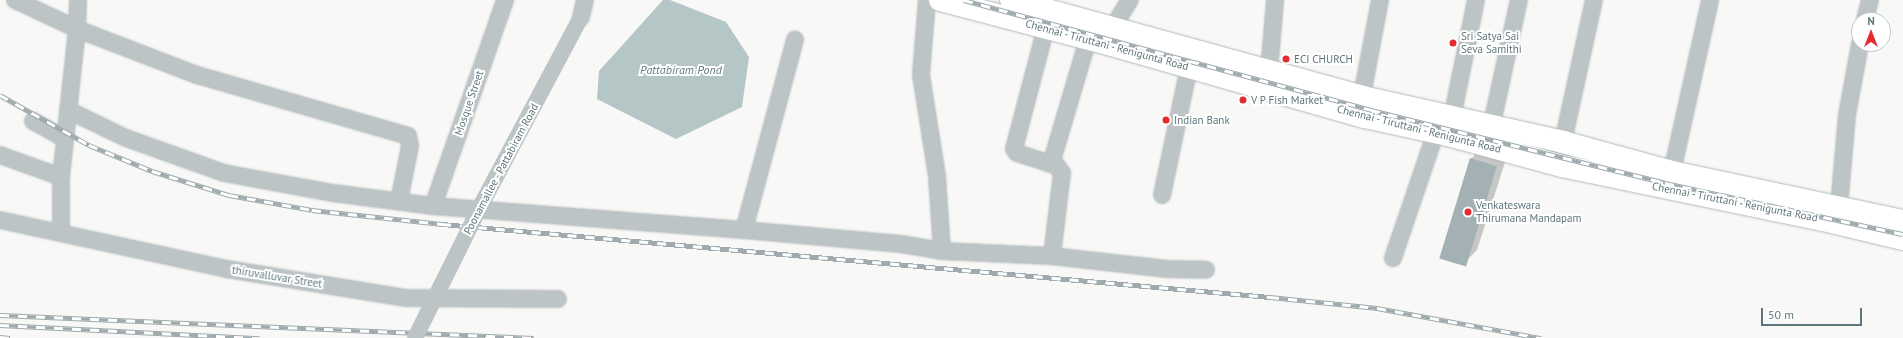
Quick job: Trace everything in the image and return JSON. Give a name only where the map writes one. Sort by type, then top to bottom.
[{"type":"highway","name":"Chennai - Tiruttani - Renigunta Road","points":[[940,0],[1047,12],[1088,39],[1189,67],[1444,125],[1562,166],[1839,215],[1903,222]]},
{"type":"highway","name":"Chennai - Tiruttani - Renigunta Road","points":[[1011,0],[1047,12],[1113,28],[1269,72],[1360,106]]},
{"type":"highway","name":"Chennai - Tiruttani - Renigunta Road","points":[[1444,125],[1491,128],[1563,142],[1839,215],[1903,239]]},
{"type":"street","points":[[15,0],[77,29],[197,75],[408,136],[410,146],[399,201]]},
{"type":"street","points":[[61,231],[60,176],[77,29],[78,0]]},
{"type":"street","name":"Mosque Street","points":[[433,206],[505,0]]},
{"type":"street","name":"Poonamallee - Pattabiram Road","points":[[415,338],[481,204],[581,17],[585,0]]},
{"type":"street","points":[[927,0],[921,75],[937,176],[942,251]]},
{"type":"street","points":[[1113,28],[1130,0]]},
{"type":"street","points":[[1269,72],[1275,0]]},
{"type":"street","points":[[1360,106],[1380,0]]},
{"type":"street","points":[[1393,258],[1444,125],[1476,0]]},
{"type":"street","points":[[1491,128],[1519,0]]},
{"type":"street","points":[[1563,142],[1594,0]]},
{"type":"street","points":[[1672,172],[1710,0]]},
{"type":"street","points":[[1867,12],[1870,0]]},
{"type":"street","points":[[1047,12],[1014,149],[1017,153],[1060,168],[1062,175],[1053,229],[1052,256]]},
{"type":"street","points":[[1051,164],[1088,39]]},
{"type":"street","points":[[744,230],[795,40]]},
{"type":"street","points":[[1839,215],[1847,115],[1859,52]]},
{"type":"street","points":[[1162,195],[1189,67]]},
{"type":"street","points":[[68,110],[126,138],[224,173],[433,206],[744,230],[901,244],[942,251],[1052,256],[1167,269],[1206,270]]},
{"type":"street","points":[[33,121],[64,138]]},
{"type":"street","points":[[0,155],[60,176]]},
{"type":"street","name":"thiruvalluvar Street","points":[[0,220],[61,231],[227,269],[407,298],[558,299]]},
{"type":"water","name":"Pattabiram Pond","points":[[663,0],[670,0],[726,22],[749,57],[742,107],[676,139],[597,99],[599,71]]},
{"type":"building","name":"Venkateswara Thirumana Mandapam","points":[[1470,158],[1497,166],[1466,267],[1439,258]]},
{"type":"railway","points":[[964,0],[1371,110],[1665,183],[1903,234]]},
{"type":"railway","points":[[0,95],[89,145],[152,171],[229,195],[312,210],[442,224],[1270,297],[1377,308],[1541,338]]},
{"type":"railway","points":[[0,315],[534,338]]},
{"type":"railway","points":[[0,325],[260,338]]},
{"type":"railway","points":[[0,337],[10,338]]},
{"type":"place","name":"Sri Satya Sai Seva Samithi","points":[[1453,43]]},
{"type":"place","name":"ECI CHURCH","points":[[1286,59]]},
{"type":"place","name":"V P Fish Market","points":[[1243,100]]},
{"type":"place","name":"Indian Bank","points":[[1166,120]]},
{"type":"place","name":"Venkateswara Thirumana Mandapam","points":[[1468,212]]}]
